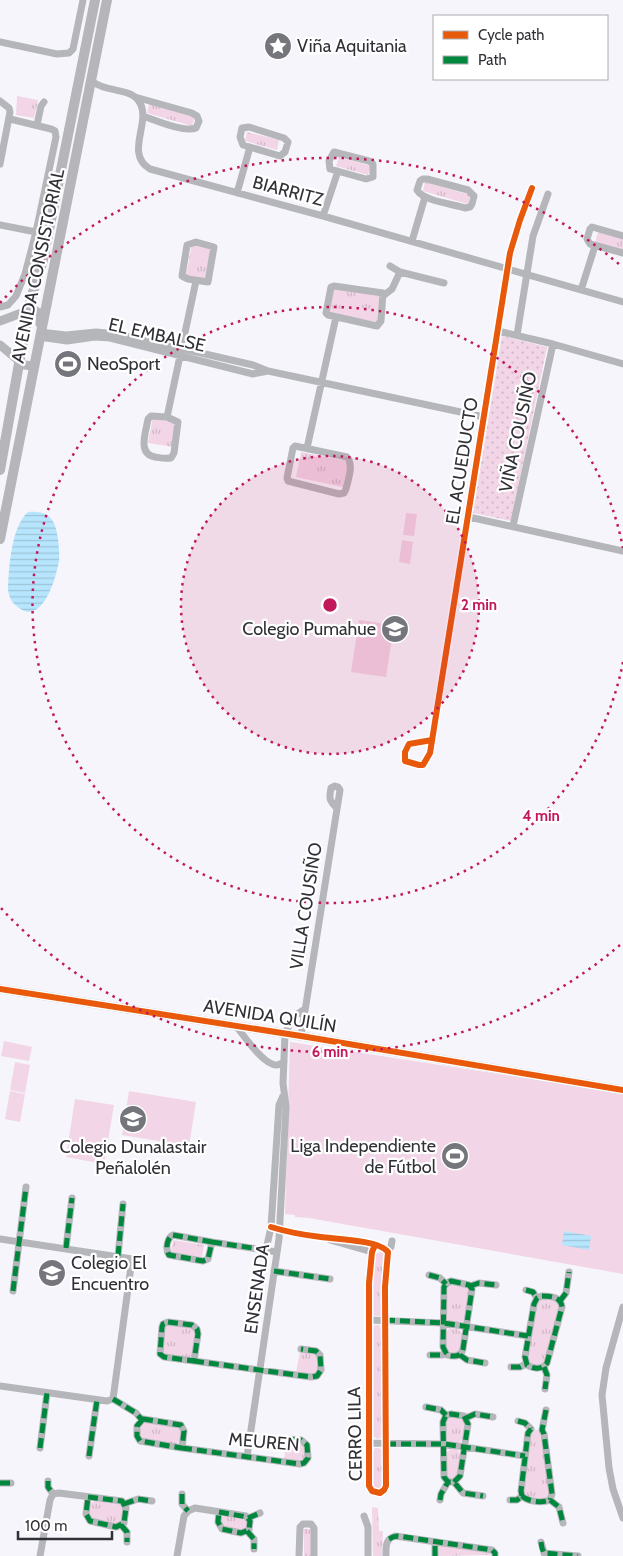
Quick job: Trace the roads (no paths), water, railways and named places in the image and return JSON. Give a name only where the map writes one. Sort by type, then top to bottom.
[{"type":"main road","name":"AVENIDA CONSISTORIAL","points":[[0,470],[29,309],[43,260],[95,0]]},
{"type":"main road","name":"AVENIDA CONSISTORIAL","points":[[0,539],[107,0]]},
{"type":"street","points":[[0,42],[57,54],[69,53],[73,49],[83,6],[82,0]]},
{"type":"street","points":[[92,81],[103,88],[192,113],[198,116],[199,121],[196,128],[192,130],[142,116]]},
{"type":"street","points":[[90,93],[98,88],[103,88]]},
{"type":"street","name":"BIARRITZ","points":[[135,97],[142,106],[140,157],[144,166],[150,169],[412,241],[623,302]]},
{"type":"street","points":[[0,101],[9,108],[10,119],[0,160]]},
{"type":"street","points":[[37,124],[41,106],[44,102]]},
{"type":"street","points":[[0,307],[8,305],[16,296],[25,274],[56,137],[55,131],[51,129],[37,124],[10,119]]},
{"type":"street","points":[[249,127],[284,138],[288,142],[285,152],[280,156],[250,147],[243,145],[240,137],[242,128],[249,127]]},
{"type":"street","points":[[237,193],[250,147]]},
{"type":"street","points":[[334,152],[369,161],[373,164],[374,168],[373,177],[366,179],[338,171],[329,167],[328,161],[334,152]]},
{"type":"street","points":[[323,216],[338,171]]},
{"type":"street","points":[[422,179],[468,190],[474,196],[470,207],[465,208],[425,197],[419,194],[417,190],[422,179]]},
{"type":"street","name":"EL ACUEDUCTO","points":[[432,740],[418,741],[407,745],[404,761],[423,765],[430,753],[507,269],[520,220],[532,188]]},
{"type":"street","points":[[517,335],[533,236],[548,194]]},
{"type":"street","points":[[412,241],[425,197]]},
{"type":"street","points":[[0,224],[36,232]]},
{"type":"street","points":[[623,236],[592,227],[587,239],[587,242],[595,246],[623,253]]},
{"type":"street","points":[[190,243],[211,245],[214,250],[208,282],[196,281],[183,278],[182,276],[188,245],[190,243]]},
{"type":"street","points":[[582,290],[595,246]]},
{"type":"street","points":[[390,266],[400,272],[444,283]]},
{"type":"street","points":[[383,296],[392,289],[400,272]]},
{"type":"street","points":[[167,417],[196,281]]},
{"type":"street","points":[[334,286],[383,293],[383,296],[381,321],[377,326],[328,315],[325,310],[331,288],[334,286]]},
{"type":"street","points":[[0,320],[29,309],[36,309],[41,314],[40,334]]},
{"type":"street","points":[[307,448],[336,317]]},
{"type":"street","points":[[498,331],[623,364]]},
{"type":"street","name":"EL EMBALSE","points":[[40,334],[67,341],[105,337],[181,352],[253,374],[268,371],[484,417]]},
{"type":"street","name":"VIÑA COUSIÑO","points":[[513,526],[553,344]]},
{"type":"street","points":[[0,345],[26,366],[34,366]]},
{"type":"street","points":[[151,416],[167,417],[178,422],[174,453],[171,458],[166,459],[150,456],[145,452],[144,446],[148,419],[151,416]]},
{"type":"street","points":[[297,446],[307,448],[347,457],[350,461],[344,493],[340,494],[288,481],[293,448],[297,446]]},
{"type":"street","points":[[469,517],[623,549]]},
{"type":"street","name":"VILLA COUSIÑO","points":[[301,1036],[337,808]]},
{"type":"street","name":"AVENIDA QUILÍN","points":[[0,989],[301,1036],[622,1092]]},
{"type":"street","points":[[285,1034],[293,1017],[305,1009]]},
{"type":"street","points":[[237,1027],[255,1050],[270,1064],[283,1083]]},
{"type":"street","name":"ENSENADA","points":[[247,1456],[280,1230],[286,1107],[283,1096],[285,1034]]},
{"type":"street","points":[[270,1064],[278,1065],[284,1062]]},
{"type":"street","name":"ENSENADA","points":[[266,1250],[271,1228],[279,1105],[283,1096]]},
{"type":"street","points":[[275,1181],[283,1182]]},
{"type":"street","points":[[13,1291],[26,1188]]},
{"type":"street","points":[[66,1248],[72,1198]]},
{"type":"street","points":[[118,1256],[123,1204]]},
{"type":"street","points":[[271,1228],[387,1250]]},
{"type":"street","points":[[212,1242],[209,1257],[206,1261],[171,1256],[167,1252],[169,1238],[173,1235],[277,1252]]},
{"type":"street","points":[[0,1239],[118,1256],[132,1260],[113,1399]]},
{"type":"street","name":"CERRO LILA","points":[[374,1248],[369,1278],[369,1488],[374,1492],[380,1493],[386,1488],[385,1320],[386,1279],[389,1257],[387,1250],[391,1247],[392,1241]]},
{"type":"street","points":[[274,1271],[330,1279]]},
{"type":"street","points":[[560,1301],[566,1293],[569,1272]]},
{"type":"street","points":[[429,1275],[440,1278],[446,1284]]},
{"type":"street","points":[[485,1363],[468,1360],[460,1355],[450,1356],[446,1353],[443,1347],[444,1290],[446,1284],[451,1281],[470,1286],[479,1283],[496,1285]]},
{"type":"street","points":[[460,1355],[463,1349],[472,1291],[470,1286]]},
{"type":"street","points":[[526,1290],[533,1292],[537,1298]]},
{"type":"street","points":[[511,1367],[520,1367],[526,1364],[536,1368],[544,1367],[547,1363],[562,1310],[560,1301],[555,1298],[545,1296],[537,1298],[534,1304],[528,1336],[526,1364]]},
{"type":"street","points":[[623,1307],[606,1368],[602,1395],[609,1468],[623,1518]]},
{"type":"street","points":[[369,1320],[443,1323],[528,1336]]},
{"type":"street","points":[[194,1361],[197,1329],[192,1326],[164,1323],[159,1349],[164,1357],[311,1377],[317,1376],[321,1370],[320,1355],[316,1351],[301,1349]]},
{"type":"street","points":[[430,1355],[446,1353]]},
{"type":"street","points":[[544,1367],[547,1375],[545,1389]]},
{"type":"street","points":[[0,1386],[97,1400],[107,1401],[113,1399],[136,1413],[142,1420],[148,1419],[181,1425],[184,1431],[182,1448]]},
{"type":"street","points":[[40,1448],[47,1393]]},
{"type":"street","points":[[89,1456],[97,1400]]},
{"type":"street","points":[[426,1407],[441,1410],[446,1415]]},
{"type":"street","points":[[546,1410],[542,1430],[552,1494],[550,1500]]},
{"type":"street","points":[[440,1500],[441,1494],[451,1482],[460,1476],[468,1424],[466,1418],[460,1414],[446,1415]]},
{"type":"street","points":[[466,1418],[475,1414],[493,1417]]},
{"type":"street","points":[[446,1415],[443,1422],[444,1479],[451,1482],[463,1493],[482,1496]]},
{"type":"street","name":"MEUREN","points":[[142,1420],[137,1426],[137,1434],[140,1441],[304,1463],[308,1458],[308,1445],[301,1440],[288,1439]]},
{"type":"street","points":[[518,1421],[525,1423],[531,1429]]},
{"type":"street","points":[[542,1430],[536,1427],[528,1433],[521,1490],[522,1496],[526,1500],[544,1502],[550,1500]]},
{"type":"street","points":[[370,1443],[444,1444],[525,1456]]},
{"type":"street","points":[[48,1481],[48,1487],[53,1494]]},
{"type":"street","points":[[0,1482],[11,1483]]},
{"type":"street","points":[[53,1494],[59,1493],[120,1500],[126,1508],[125,1519],[121,1525],[114,1527],[88,1520],[86,1514],[88,1497]]},
{"type":"street","points":[[40,1556],[50,1500],[53,1494]]},
{"type":"street","points":[[182,1494],[182,1504],[188,1510]]},
{"type":"street","points":[[510,1500],[517,1500],[522,1496]]},
{"type":"street","points":[[124,1504],[138,1499],[152,1501]]},
{"type":"street","points":[[550,1500],[559,1507],[564,1523]]},
{"type":"street","points":[[177,1556],[184,1516],[188,1510],[195,1508],[244,1515],[248,1518],[250,1526],[247,1531],[241,1533],[222,1529],[218,1522],[219,1512]]},
{"type":"street","points":[[248,1518],[260,1513]]},
{"type":"street","points":[[364,1516],[368,1527],[368,1556]]},
{"type":"street","points":[[299,1556],[300,1528],[302,1524],[307,1523],[311,1524],[314,1528],[314,1556]]},
{"type":"street","points":[[121,1525],[127,1532],[127,1542]]},
{"type":"street","points":[[247,1531],[254,1540],[254,1549]]},
{"type":"street","points":[[386,1556],[386,1543],[389,1539],[398,1536],[492,1550],[495,1552],[495,1556]]},
{"type":"street","points":[[435,1542],[435,1556]]},
{"type":"street","points":[[541,1542],[545,1554],[578,1556]]},
{"type":"water","points":[[28,512],[47,515],[54,523],[59,546],[59,561],[55,578],[47,597],[35,610],[27,612],[13,602],[8,589],[14,537],[22,519]]},
{"type":"water","points":[[564,1231],[591,1236],[589,1250],[562,1245]]},
{"type":"place","name":"Viña Aquitania","points":[[278,46]]},
{"type":"place","name":"NeoSport","points":[[68,364]]},
{"type":"place","name":"Colegio Pumahue","points":[[395,629]]},
{"type":"place","name":"Colegio Dunalastair Peñalolén","points":[[133,1119]]},
{"type":"place","name":"Liga Independiente de Fútbol","points":[[455,1156]]},
{"type":"place","name":"Colegio El Encuentro","points":[[52,1273]]}]
